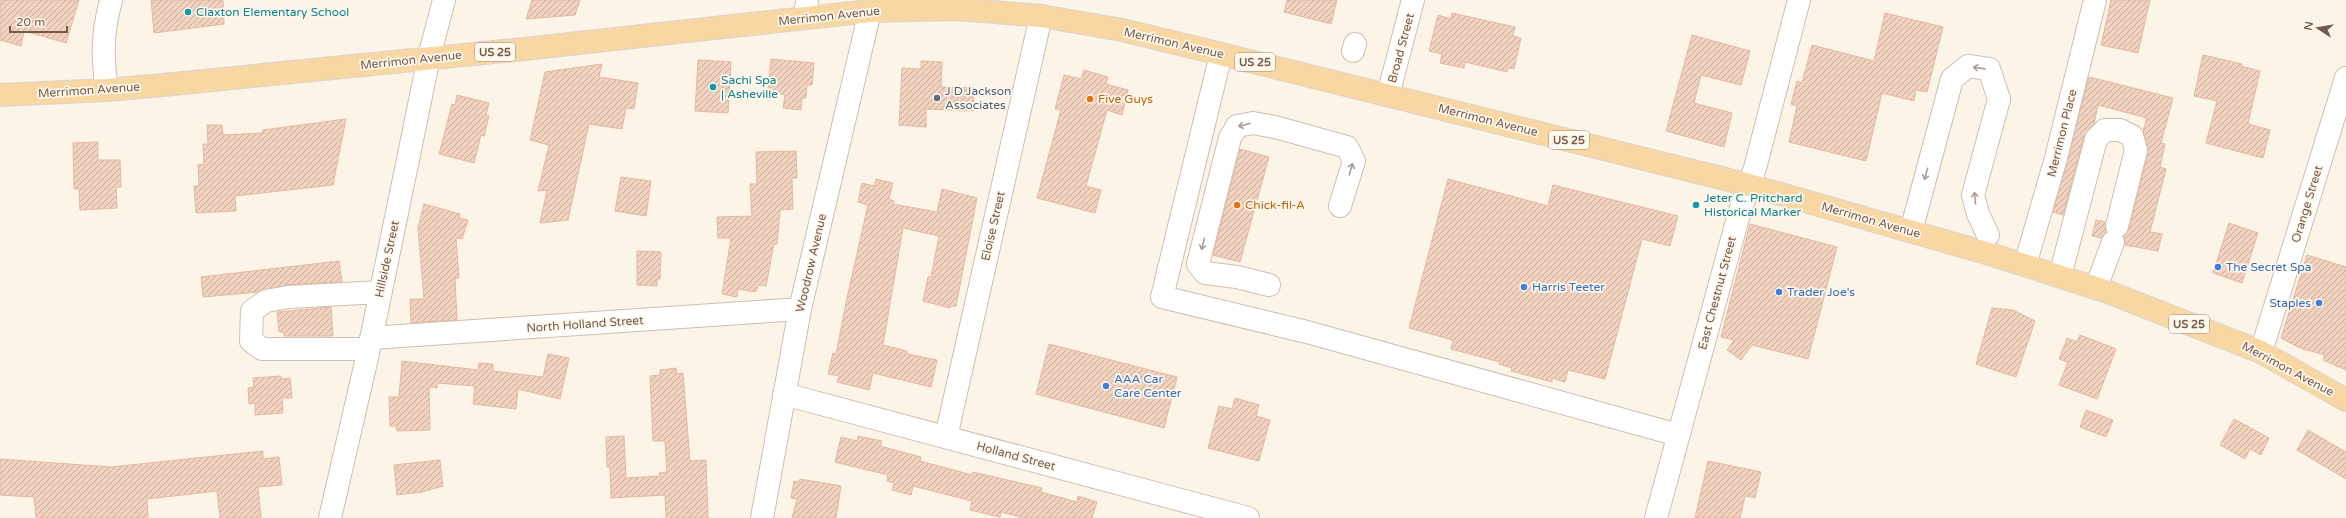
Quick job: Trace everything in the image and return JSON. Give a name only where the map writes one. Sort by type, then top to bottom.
[{"type":"main road","name":"Merrimon Avenue","points":[[0,95],[107,90],[429,58],[806,9],[870,11],[906,5],[990,10],[1041,16],[1122,30],[1749,185],[2025,265],[2096,288],[2261,352],[2346,400]]},
{"type":"street","points":[[107,90],[103,63],[103,32],[111,0]]},
{"type":"street","name":"Hillside Street","points":[[330,518],[370,343],[429,58],[444,0]]},
{"type":"street","name":"Broad Street","points":[[1388,95],[1413,0]]},
{"type":"street","name":"East Chestnut Street","points":[[1656,518],[1799,0]]},
{"type":"street","name":"Merrimon Place","points":[[2025,265],[2056,158],[2095,0]]},
{"type":"street","name":"Woodrow Avenue","points":[[762,518],[800,309],[870,11]]},
{"type":"street","name":"Eloise Street","points":[[946,437],[1041,16]]},
{"type":"street","points":[[1222,54],[1162,297],[1307,332],[1678,435]]},
{"type":"street","points":[[1911,232],[1952,79],[1968,66],[1989,69],[1999,99],[1974,196],[1978,214],[1988,235]]},
{"type":"street","name":"Orange Street","points":[[2261,352],[2346,78]]},
{"type":"street","points":[[1269,285],[1237,277],[1205,273],[1198,264],[1230,138],[1238,126],[1253,123],[1268,125],[1347,147],[1354,161],[1340,206]]},
{"type":"street","points":[[2060,276],[2096,139],[2105,130],[2120,130],[2132,136],[2136,150],[2115,234],[2096,288]]},
{"type":"street","name":"North Holland Street","points":[[380,292],[288,297],[266,301],[252,311],[251,341],[262,349],[370,343],[800,309]]},
{"type":"street","name":"Holland Street","points":[[784,394],[1248,518]]},
{"type":"building","points":[[0,0],[79,0],[66,43],[24,31],[21,46],[0,40]]},
{"type":"building","name":"Claxton Elementary School","points":[[151,0],[223,0],[224,24],[154,33]]},
{"type":"building","points":[[532,0],[580,0],[575,15],[526,19]]},
{"type":"building","points":[[1287,0],[1337,0],[1331,24],[1284,12]]},
{"type":"building","points":[[2111,0],[2150,0],[2138,53],[2101,45]]},
{"type":"building","points":[[1452,13],[1515,27],[1513,36],[1521,38],[1514,69],[1508,68],[1507,72],[1465,62],[1464,68],[1440,63],[1442,54],[1429,51],[1438,15],[1451,19]]},
{"type":"building","points":[[1885,13],[1943,27],[1927,92],[1916,90],[1914,101],[1882,93],[1866,161],[1789,142],[1797,106],[1791,104],[1797,81],[1802,83],[1812,45],[1874,61]]},
{"type":"building","points":[[1692,35],[1750,51],[1741,85],[1701,75],[1694,103],[1732,113],[1724,147],[1666,131]]},
{"type":"building","points":[[2203,55],[2242,64],[2241,66],[2260,71],[2248,124],[2270,130],[2263,158],[2206,143],[2217,101],[2194,96]]},
{"type":"building","points":[[771,59],[814,63],[812,85],[807,85],[806,98],[802,98],[801,110],[783,108],[785,95],[768,91]]},
{"type":"building","name":"Sachi Spa | Asheville","points":[[698,60],[731,62],[728,113],[695,111]]},
{"type":"building","name":"J D Jackson Associates","points":[[921,61],[942,62],[941,87],[974,88],[973,111],[926,109],[926,127],[899,125],[902,68],[921,69]]},
{"type":"building","points":[[602,64],[599,77],[638,83],[634,109],[626,108],[622,129],[589,124],[568,220],[540,223],[547,190],[538,191],[549,145],[530,140],[545,72]]},
{"type":"building","points":[[1084,70],[1108,77],[1106,84],[1128,90],[1122,115],[1107,110],[1086,186],[1101,190],[1095,213],[1037,198],[1061,110],[1055,109],[1064,75],[1081,79]]},
{"type":"building","points":[[2089,77],[2173,98],[2161,143],[2165,144],[2160,167],[2166,169],[2150,232],[2162,234],[2158,251],[2125,245],[2124,236],[2129,229],[2148,153],[2143,131],[2147,118],[2098,105],[2094,124],[2084,136],[2063,215],[2053,212]]},
{"type":"building","points":[[457,95],[489,103],[486,115],[489,116],[484,136],[481,135],[474,163],[439,154],[452,104],[455,105]]},
{"type":"building","points":[[346,119],[333,185],[235,196],[236,211],[196,213],[194,186],[199,186],[198,165],[204,164],[203,144],[208,144],[207,125],[222,125],[223,135],[262,133],[263,130]]},
{"type":"building","points":[[98,142],[98,160],[120,160],[121,187],[116,187],[117,208],[80,210],[79,189],[74,189],[73,143]]},
{"type":"building","name":"Chick-fil-A","points":[[1240,149],[1269,157],[1240,262],[1213,255]]},
{"type":"building","points":[[796,151],[797,178],[792,178],[793,209],[780,210],[777,244],[774,244],[766,286],[758,285],[756,292],[738,289],[737,297],[722,294],[731,238],[718,238],[717,217],[752,216],[750,184],[757,184],[756,152]]},
{"type":"building","points":[[621,177],[651,181],[646,216],[615,211]]},
{"type":"building","points":[[876,179],[893,183],[889,199],[894,201],[893,204],[937,212],[942,189],[977,198],[956,306],[951,306],[950,308],[923,301],[928,277],[931,277],[939,236],[903,228],[883,345],[907,351],[907,354],[937,360],[931,387],[873,373],[869,390],[837,382],[839,376],[828,374],[833,353],[836,354],[868,205],[858,202],[862,183],[874,186]]},
{"type":"building","name":"Harris Teeter","points":[[1448,179],[1548,206],[1553,185],[1678,216],[1670,246],[1642,239],[1605,379],[1568,370],[1565,382],[1552,378],[1552,382],[1511,371],[1512,368],[1499,364],[1500,362],[1451,349],[1453,340],[1409,328]]},
{"type":"building","points":[[424,204],[460,214],[459,218],[468,220],[462,239],[456,238],[459,278],[455,278],[457,320],[411,323],[410,299],[424,299],[418,228]]},
{"type":"building","points":[[2096,220],[2105,222],[2106,232],[2101,238],[2092,236]]},
{"type":"building","points":[[2229,223],[2258,233],[2242,283],[2213,273]]},
{"type":"building","name":"Trader Joe's","points":[[1750,224],[1837,247],[1808,359],[1752,345],[1741,360],[1727,350],[1734,340],[1721,337]]},
{"type":"building","points":[[637,251],[661,252],[660,279],[657,279],[657,286],[637,285]]},
{"type":"building","name":"Staples","points":[[2307,255],[2346,267],[2346,370],[2323,360],[2325,355],[2300,348],[2281,338]]},
{"type":"building","points":[[339,261],[342,282],[287,285],[258,292],[203,297],[201,277]]},
{"type":"building","points":[[331,307],[333,336],[284,336],[284,332],[279,332],[277,312]]},
{"type":"building","points":[[1992,308],[2013,310],[2035,321],[2016,377],[1976,364]]},
{"type":"building","points":[[2080,335],[2116,349],[2097,399],[2059,385],[2068,362],[2059,359],[2067,338],[2077,342]]},
{"type":"building","name":"AAA Car Care Center","points":[[1049,344],[1177,377],[1164,428],[1036,394]]},
{"type":"building","points":[[548,354],[569,358],[560,399],[518,389],[516,409],[473,404],[475,386],[437,383],[437,388],[429,387],[430,430],[397,431],[396,426],[390,426],[389,397],[399,397],[402,361],[478,370],[479,363],[493,364],[493,371],[543,377]]},
{"type":"building","points":[[676,368],[677,374],[683,373],[690,461],[706,460],[708,518],[666,518],[665,495],[611,498],[610,467],[607,467],[606,437],[624,436],[626,478],[660,476],[659,473],[667,472],[665,441],[653,441],[650,376],[660,375],[660,370]]},
{"type":"building","points":[[281,376],[281,379],[290,378],[292,398],[282,398],[283,413],[255,415],[255,403],[249,404],[248,388],[254,387],[253,378]]},
{"type":"building","points":[[1235,398],[1259,405],[1256,416],[1270,420],[1259,461],[1208,448],[1219,406],[1232,409]]},
{"type":"building","points":[[2086,410],[2113,420],[2106,437],[2080,427]]},
{"type":"building","points":[[2234,419],[2269,438],[2261,455],[2250,449],[2245,459],[2220,445]]},
{"type":"building","points":[[2308,430],[2346,452],[2346,479],[2297,450]]},
{"type":"building","points":[[858,436],[882,441],[880,446],[921,457],[920,461],[972,475],[973,472],[1042,488],[1041,492],[1077,502],[1078,496],[1097,502],[1092,518],[1024,518],[1001,512],[1000,517],[970,510],[972,501],[913,486],[911,495],[892,490],[894,483],[887,481],[888,475],[835,462],[841,437],[857,441]]},
{"type":"building","points":[[263,451],[263,459],[279,457],[282,485],[258,487],[261,518],[220,518],[217,491],[147,499],[148,518],[36,518],[34,497],[0,495],[0,459],[111,467]]},
{"type":"building","points":[[440,460],[443,486],[422,492],[397,495],[394,465]]},
{"type":"building","points":[[1708,461],[1761,472],[1755,498],[1745,496],[1740,518],[1695,518]]},
{"type":"building","points":[[800,479],[841,486],[836,518],[792,518],[797,499],[791,498],[794,481],[799,482]]},
{"type":"place","name":"Claxton Elementary School","points":[[188,12]]},
{"type":"place","name":"Sachi Spa | Asheville","points":[[713,87]]},
{"type":"place","name":"J D Jackson Associates","points":[[937,98]]},
{"type":"place","name":"Five Guys","points":[[1090,99]]},
{"type":"place","name":"Chick-fil-A","points":[[1237,205]]},
{"type":"place","name":"Jeter C. Pritchard Historical Marker","points":[[1696,205]]},
{"type":"place","name":"The Secret Spa","points":[[2218,267]]},
{"type":"place","name":"Harris Teeter","points":[[1524,287]]},
{"type":"place","name":"Trader Joe's","points":[[1779,292]]},
{"type":"place","name":"Staples","points":[[2319,303]]},
{"type":"place","name":"AAA Car Care Center","points":[[1106,386]]}]
